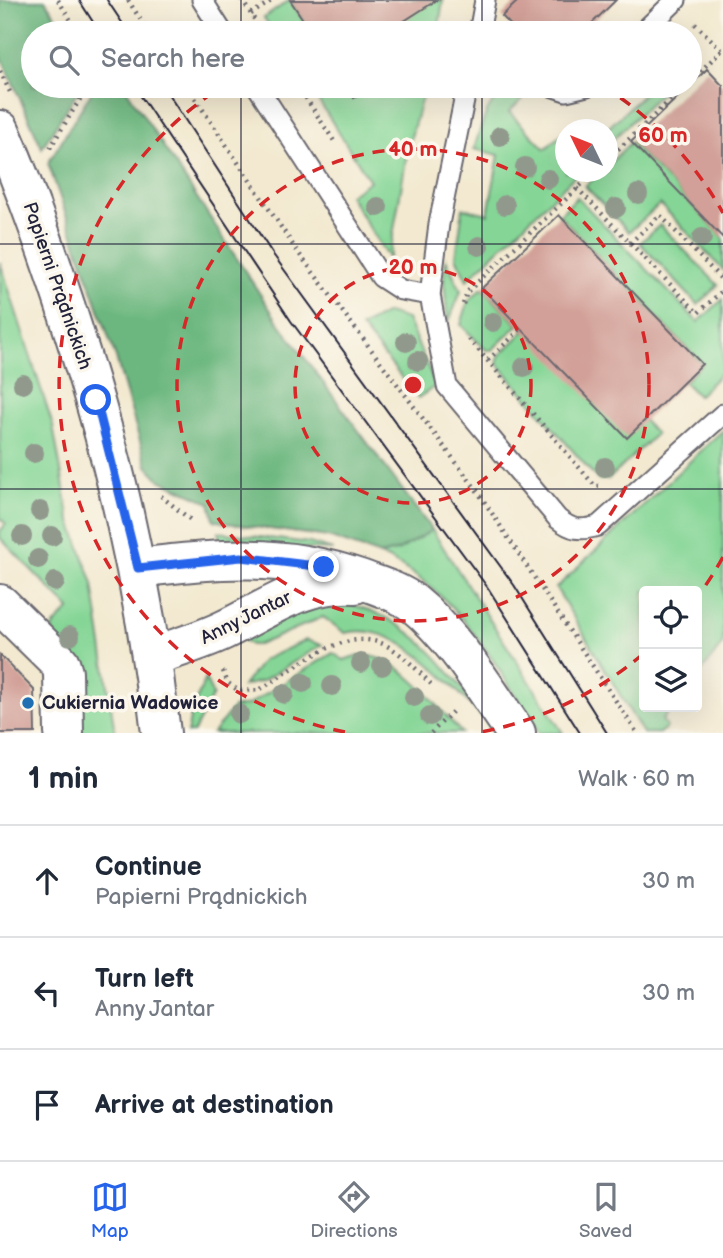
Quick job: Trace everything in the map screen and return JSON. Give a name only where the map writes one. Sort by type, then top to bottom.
[{"type":"street","name":"Papierni Prądnickich","points":[[0,130],[39,229],[96,400],[138,568],[153,656],[161,733]]},
{"type":"street","name":"Anny Jantar","points":[[138,568],[241,557],[278,559],[324,567],[398,592],[428,617],[516,733]]},
{"type":"street","name":"Anny Jantar","points":[[153,656],[202,640],[270,603],[303,590],[338,583],[381,587]]},
{"type":"street","points":[[0,604],[60,663],[63,673],[64,733]]},
{"type":"lane","points":[[202,0],[215,21]]},
{"type":"lane","points":[[481,21],[485,0]]},
{"type":"lane","points":[[654,21],[675,1]]},
{"type":"lane","points":[[265,98],[381,277],[401,290],[430,295]]},
{"type":"lane","points":[[465,98],[439,224],[430,295],[447,386],[558,519],[571,529],[584,530],[598,526],[723,414]]},
{"type":"path","points":[[58,0],[71,21]]},
{"type":"path","points":[[128,0],[141,21]]},
{"type":"path","points":[[242,0],[255,21]]},
{"type":"path","points":[[251,15],[274,0]]},
{"type":"path","points":[[675,1],[694,21]]},
{"type":"path","points":[[702,29],[722,50],[702,69]]},
{"type":"path","points":[[47,153],[81,98]]},
{"type":"path","points":[[195,98],[297,251],[476,489],[637,733]]},
{"type":"path","points":[[306,98],[336,144]]},
{"type":"path","points":[[618,149],[672,98]]},
{"type":"path","points":[[459,312],[467,292],[584,182]]},
{"type":"path","points":[[577,188],[698,313],[723,290]]},
{"type":"path","points":[[630,243],[660,215],[723,281]]},
{"type":"path","points":[[488,360],[522,328]]},
{"type":"path","points":[[461,329],[595,486]]},
{"type":"path","points":[[228,683],[239,691],[259,690],[341,642],[360,641],[387,646],[437,690]]},
{"type":"path","points":[[431,733],[456,708],[464,716]]},
{"type":"green space","points":[[0,0],[45,0],[59,21],[21,21],[21,98],[73,98],[42,148],[0,54]]},
{"type":"green space","points":[[290,0],[304,21],[266,21],[264,18]]},
{"type":"green space","points":[[405,0],[443,0],[440,21],[394,21]]},
{"type":"green space","points":[[88,98],[132,98],[277,320],[432,530],[399,550],[380,555],[328,537],[214,520],[210,503],[160,480],[147,466],[117,361],[48,163]]},
{"type":"green space","points":[[317,98],[422,98],[408,148],[389,259],[349,195],[370,181]]},
{"type":"green space","points":[[497,98],[522,98],[509,112],[545,149],[555,140],[555,182],[569,182],[467,280],[456,257],[463,208],[488,214],[499,155],[474,149],[490,106]]},
{"type":"green space","points":[[639,98],[656,98],[618,134],[617,119]]},
{"type":"green space","points":[[631,142],[723,237],[723,270],[660,204],[629,232],[585,186],[590,182],[618,182],[618,155]]},
{"type":"green space","points":[[577,197],[698,322],[723,299],[723,371],[698,396],[684,382],[702,364],[559,215]]},
{"type":"green space","points":[[660,225],[718,285],[698,305],[640,243]]},
{"type":"green space","points":[[446,259],[461,291],[448,324],[444,281]]},
{"type":"green space","points":[[0,262],[53,426],[69,516],[93,584],[115,733],[79,733],[52,632],[53,626],[70,609],[0,538],[0,531],[6,524],[0,518]]},
{"type":"green space","points":[[482,288],[518,325],[492,350],[486,350],[461,325],[468,302]]},
{"type":"green space","points":[[387,313],[407,319],[436,386],[418,398],[361,327]]},
{"type":"green space","points":[[524,331],[644,421],[656,434],[609,479],[598,480],[497,363],[499,356]]},
{"type":"green space","points":[[723,430],[723,643],[702,671],[702,586],[639,586],[639,712],[669,712],[662,720],[667,727],[659,733],[643,733],[556,588]]},
{"type":"green space","points":[[432,530],[563,733],[539,733],[490,655],[453,609],[432,588],[408,570],[380,555],[399,550]]},
{"type":"green space","points":[[218,532],[309,543],[333,550],[221,545]]},
{"type":"green space","points":[[339,602],[366,609],[411,634],[447,670],[497,733],[429,664],[389,637],[367,632],[345,633],[323,617],[258,645],[251,645],[241,638],[270,617]]},
{"type":"green space","points":[[306,640],[322,645],[262,681],[243,686],[263,660]]},
{"type":"green space","points":[[333,653],[344,660],[361,656],[378,658],[394,666],[410,677],[462,733],[213,733],[233,708],[248,705]]},
{"type":"green space","points":[[205,679],[213,695],[193,733],[187,733],[191,713]]},
{"type":"building","points":[[290,0],[437,0],[404,21],[304,21]]},
{"type":"building","points":[[519,0],[616,0],[594,21],[507,21],[502,16]]},
{"type":"building","points":[[707,69],[723,86],[723,238],[631,142],[677,98],[702,98],[702,74]]},
{"type":"building","points":[[559,215],[702,364],[627,438],[482,288]]},
{"type":"building","points":[[0,655],[34,690],[35,733],[0,733]]},
{"type":"tram line","points":[[79,0],[92,21]]},
{"type":"tram line","points":[[107,0],[121,21]]},
{"type":"tram line","points":[[142,98],[291,321],[488,588],[580,733]]},
{"type":"tram line","points":[[171,98],[272,253],[514,585],[607,733]]},
{"type":"place","name":"Cukiernia Wadowice","points":[[28,703]]},
{"type":"route","points":[[96,400],[138,568],[241,557],[303,562],[324,567]]}]
